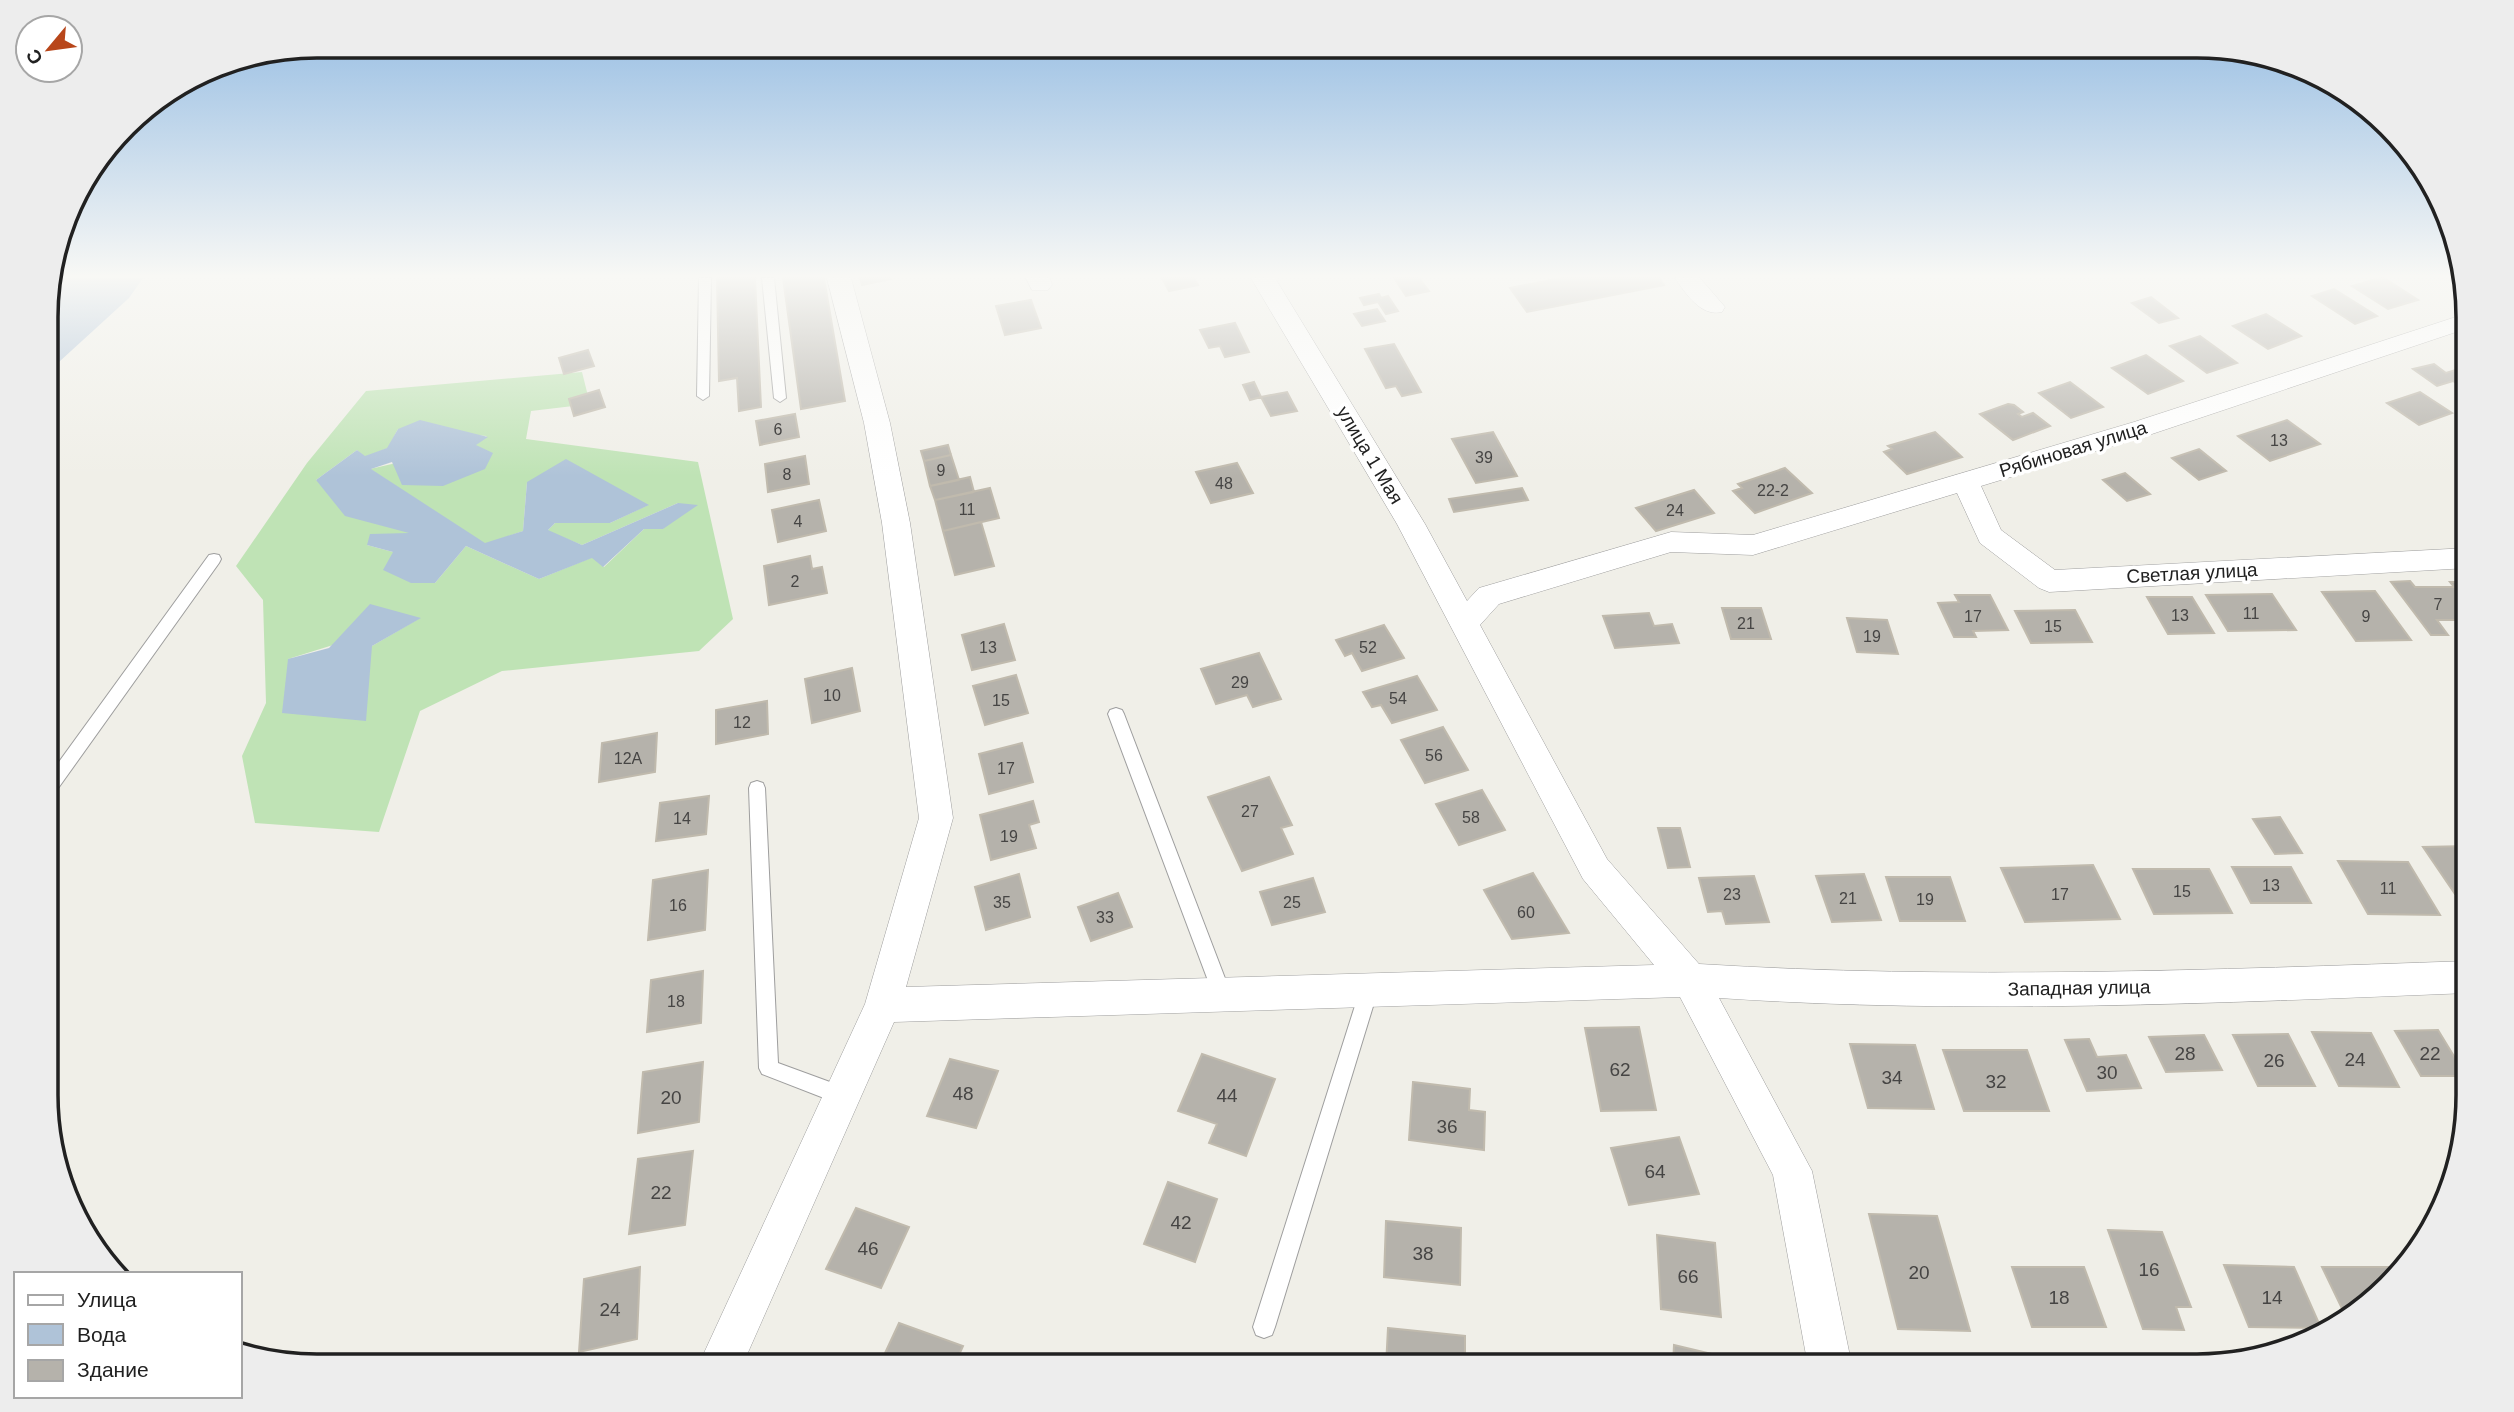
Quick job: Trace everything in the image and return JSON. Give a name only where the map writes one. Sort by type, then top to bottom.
[{"type":"street","points":[[725,1354],[883,1005],[936,818],[896,523],[877,423],[856,344]]},
{"type":"street","name":"улица 1 Мая","points":[[1303,344],[1411,524],[1595,869],[1690,980],[1792,1171],[1828,1354]]},
{"type":"street","name":"Рябиновая улица","points":[[1465,623],[1489,596],[1671,542],[1753,545],[2143,428],[2396,344]]},
{"type":"street","name":"Светлая улица","points":[[1965,482],[1990,537],[2049,581],[2456,559]]},
{"type":"street","name":"Западная улица","points":[[883,1005],[1690,980],[1797,989],[2104,989],[2456,976]]},
{"type":"lane","points":[[703,396],[704,344]]},
{"type":"lane","points":[[775,344],[780,398]]},
{"type":"lane","points":[[58,775],[214,559]]},
{"type":"lane","points":[[1116,714],[1222,994]]},
{"type":"lane","points":[[757,788],[769,1069],[842,1096]]},
{"type":"lane","points":[[1264,1327],[1369,990]]},
{"type":"green space","points":[[582,372],[590,404],[531,411],[526,439],[698,462],[733,619],[699,651],[502,671],[420,711],[379,832],[255,823],[242,756],[266,703],[263,600],[236,566],[307,463],[366,391]],"holes":[[[398,429],[487,436],[475,445],[370,469],[485,544],[523,531],[527,482],[648,505],[610,523],[555,523],[547,531],[582,545],[678,503],[663,529],[644,529],[604,567],[593,557],[539,579],[466,546],[435,583],[393,552],[367,545],[412,534],[316,480],[357,450],[365,457],[388,448]],[[420,618],[372,646],[288,659]]]},
{"type":"water","points":[[58,344],[79,344],[58,363]]},
{"type":"water","points":[[420,420],[488,437],[476,445],[493,453],[485,469],[443,486],[402,485],[392,462],[371,469],[485,543],[523,531],[527,482],[566,459],[649,505],[610,523],[555,523],[548,530],[582,545],[678,503],[698,505],[663,529],[644,529],[603,567],[592,558],[539,579],[466,546],[435,583],[411,583],[383,570],[393,552],[367,545],[370,534],[409,533],[345,516],[316,480],[357,450],[365,456],[387,448],[398,429]]},
{"type":"water","points":[[370,604],[421,618],[372,646],[366,721],[282,713],[288,659],[329,648]]},
{"type":"building","points":[[718,344],[758,344],[761,407],[739,411],[737,378],[719,381]]},
{"type":"building","points":[[792,344],[835,344],[845,401],[801,409]]},
{"type":"building","points":[[1207,344],[1245,344],[1249,352],[1225,357],[1220,346],[1209,348]]},
{"type":"building","points":[[1394,344],[1421,392],[1402,396],[1396,386],[1386,388],[1365,349]]},
{"type":"building","points":[[2211,344],[2237,363],[2207,373],[2170,346]]},
{"type":"building","points":[[2260,344],[2281,344],[2268,349]]},
{"type":"building","points":[[588,350],[594,366],[564,374],[559,358]]},
{"type":"building","points":[[2146,355],[2183,381],[2148,394],[2112,368]]},
{"type":"building","points":[[2434,364],[2446,373],[2456,370],[2456,383],[2453,381],[2437,386],[2413,369]]},
{"type":"building","points":[[1254,382],[1261,397],[1250,400],[1243,385]]},
{"type":"building","points":[[2070,382],[2103,407],[2071,418],[2039,393]]},
{"type":"building","points":[[599,390],[605,407],[574,416],[569,399]]},
{"type":"building","points":[[1287,392],[1297,411],[1271,416],[1261,397]]},
{"type":"building","points":[[2420,392],[2452,413],[2419,425],[2387,403]]},
{"type":"building","points":[[2008,404],[2023,412],[2018,414],[2022,417],[2033,413],[2050,426],[2013,440],[1980,414]]},
{"type":"building","points":[[795,414],[799,437],[760,445],[756,421]]},
{"type":"building","points":[[2287,420],[2320,444],[2270,461],[2238,436]]},
{"type":"building","points":[[1493,432],[1517,476],[1476,483],[1452,439]]},
{"type":"building","points":[[1935,432],[1962,457],[1907,474],[1884,452],[1892,449],[1888,446]]},
{"type":"building","points":[[948,445],[951,455],[924,461],[921,451]]},
{"type":"building","points":[[2199,449],[2226,471],[2199,480],[2172,458]]},
{"type":"building","points":[[951,455],[959,480],[930,486],[924,461]]},
{"type":"building","points":[[805,456],[809,484],[768,492],[765,464]]},
{"type":"building","points":[[1237,463],[1253,493],[1211,503],[1196,472]]},
{"type":"building","points":[[1785,468],[1812,493],[1755,513],[1733,491],[1742,488],[1738,484]]},
{"type":"building","points":[[2125,473],[2150,494],[2127,501],[2103,480]]},
{"type":"building","points":[[970,477],[974,492],[935,500],[930,486]]},
{"type":"building","points":[[990,488],[999,518],[943,531],[935,500]]},
{"type":"building","points":[[1522,488],[1528,500],[1454,512],[1449,499]]},
{"type":"building","points":[[1694,490],[1714,513],[1656,531],[1636,508]]},
{"type":"building","points":[[819,500],[826,531],[778,542],[772,510]]},
{"type":"building","points":[[981,522],[994,566],[955,575],[943,531]]},
{"type":"building","points":[[810,556],[812,569],[822,567],[827,593],[769,605],[764,566]]},
{"type":"building","points":[[2410,581],[2415,587],[2454,587],[2450,582],[2456,582],[2456,620],[2437,620],[2448,635],[2431,635],[2391,582]]},
{"type":"building","points":[[2375,591],[2411,640],[2356,641],[2322,592]]},
{"type":"building","points":[[2272,594],[2296,630],[2228,631],[2206,595]]},
{"type":"building","points":[[1955,595],[1990,595],[2008,630],[1973,631],[1976,637],[1954,637],[1938,603],[1959,602]]},
{"type":"building","points":[[2147,597],[2192,597],[2214,633],[2168,634]]},
{"type":"building","points":[[1722,608],[1761,608],[1771,639],[1731,639]]},
{"type":"building","points":[[2075,610],[2092,642],[2031,643],[2015,611]]},
{"type":"building","points":[[1649,613],[1654,626],[1672,624],[1679,643],[1615,648],[1603,616]]},
{"type":"building","points":[[1847,618],[1887,620],[1898,654],[1857,652]]},
{"type":"building","points":[[1004,624],[1015,660],[972,670],[962,635]]},
{"type":"building","points":[[1384,625],[1404,658],[1362,671],[1352,653],[1345,656],[1336,640]]},
{"type":"building","points":[[1259,653],[1281,699],[1253,707],[1247,695],[1216,704],[1201,669]]},
{"type":"building","points":[[852,668],[860,711],[812,723],[805,679]]},
{"type":"building","points":[[1016,675],[1028,713],[985,725],[973,686]]},
{"type":"building","points":[[1417,676],[1437,710],[1392,723],[1381,705],[1372,707],[1363,692]]},
{"type":"building","points":[[767,701],[768,734],[716,744],[716,710]]},
{"type":"building","points":[[1443,727],[1468,770],[1425,783],[1401,740]]},
{"type":"building","points":[[657,733],[655,772],[599,782],[602,743]]},
{"type":"building","points":[[1022,743],[1033,782],[989,794],[979,754]]},
{"type":"building","points":[[1269,777],[1292,825],[1281,828],[1293,854],[1242,871],[1208,797]]},
{"type":"building","points":[[1482,790],[1505,830],[1459,845],[1436,804]]},
{"type":"building","points":[[709,796],[706,834],[656,841],[660,803]]},
{"type":"building","points":[[1033,801],[1039,822],[1029,825],[1036,848],[991,860],[980,815]]},
{"type":"building","points":[[2280,817],[2302,853],[2275,854],[2253,819]]},
{"type":"building","points":[[1658,828],[1680,828],[1690,867],[1668,868]]},
{"type":"building","points":[[2456,846],[2456,894],[2455,894],[2423,847]]},
{"type":"building","points":[[2338,861],[2408,862],[2440,915],[2368,914]]},
{"type":"building","points":[[2093,865],[2120,919],[2025,922],[2001,868]]},
{"type":"building","points":[[2232,867],[2291,867],[2311,903],[2251,903]]},
{"type":"building","points":[[2133,869],[2209,869],[2232,913],[2154,914]]},
{"type":"building","points":[[708,870],[705,930],[648,940],[653,880]]},
{"type":"building","points":[[1533,873],[1569,933],[1512,939],[1484,890]]},
{"type":"building","points":[[1019,874],[1030,917],[986,930],[975,887]]},
{"type":"building","points":[[1864,874],[1881,920],[1832,922],[1816,876]]},
{"type":"building","points":[[1754,876],[1769,922],[1726,924],[1722,911],[1708,912],[1699,878]]},
{"type":"building","points":[[1886,877],[1950,877],[1965,921],[1900,921]]},
{"type":"building","points":[[1313,878],[1325,912],[1272,925],[1260,892]]},
{"type":"building","points":[[1118,893],[1132,927],[1091,941],[1078,907]]},
{"type":"building","points":[[703,971],[701,1023],[647,1032],[651,980]]},
{"type":"building","points":[[1639,1027],[1656,1110],[1601,1111],[1585,1028]]},
{"type":"building","points":[[2438,1030],[2456,1060],[2456,1076],[2421,1076],[2395,1031]]},
{"type":"building","points":[[2312,1032],[2371,1033],[2399,1087],[2339,1086]]},
{"type":"building","points":[[2288,1034],[2315,1086],[2258,1086],[2233,1035]]},
{"type":"building","points":[[2204,1035],[2222,1070],[2166,1072],[2149,1037]]},
{"type":"building","points":[[2089,1039],[2097,1057],[2126,1055],[2141,1088],[2087,1091],[2065,1040]]},
{"type":"building","points":[[1850,1044],[1915,1045],[1934,1109],[1868,1108]]},
{"type":"building","points":[[1943,1050],[2027,1050],[2049,1111],[1964,1111]]},
{"type":"building","points":[[1202,1054],[1275,1079],[1246,1156],[1209,1143],[1217,1124],[1178,1111]]},
{"type":"building","points":[[950,1059],[998,1071],[976,1128],[927,1116]]},
{"type":"building","points":[[703,1062],[699,1122],[638,1133],[643,1072]]},
{"type":"building","points":[[1413,1082],[1470,1089],[1469,1110],[1485,1112],[1484,1150],[1409,1140]]},
{"type":"building","points":[[1679,1137],[1699,1194],[1629,1205],[1611,1148]]},
{"type":"building","points":[[693,1151],[685,1225],[629,1234],[638,1159]]},
{"type":"building","points":[[1168,1182],[1217,1199],[1195,1262],[1144,1244]]},
{"type":"building","points":[[856,1208],[909,1227],[881,1288],[826,1269]]},
{"type":"building","points":[[1869,1214],[1937,1216],[1970,1331],[1898,1329]]},
{"type":"building","points":[[1386,1221],[1461,1228],[1460,1285],[1384,1277]]},
{"type":"building","points":[[2108,1230],[2162,1232],[2191,1307],[2176,1307],[2184,1330],[2143,1329]]},
{"type":"building","points":[[1657,1235],[1715,1243],[1721,1317],[1661,1309]]},
{"type":"building","points":[[2224,1265],[2294,1267],[2319,1324],[2312,1328],[2249,1327]]},
{"type":"building","points":[[640,1267],[637,1339],[579,1352],[584,1279]]},
{"type":"building","points":[[2012,1267],[2084,1267],[2106,1327],[2032,1327]]},
{"type":"building","points":[[2322,1267],[2391,1267],[2368,1290],[2343,1310]]},
{"type":"building","points":[[899,1323],[963,1346],[959,1354],[885,1354]]},
{"type":"building","points":[[1388,1328],[1465,1336],[1465,1354],[1387,1354]]},
{"type":"building","points":[[1674,1345],[1712,1354],[1674,1354]]}]
